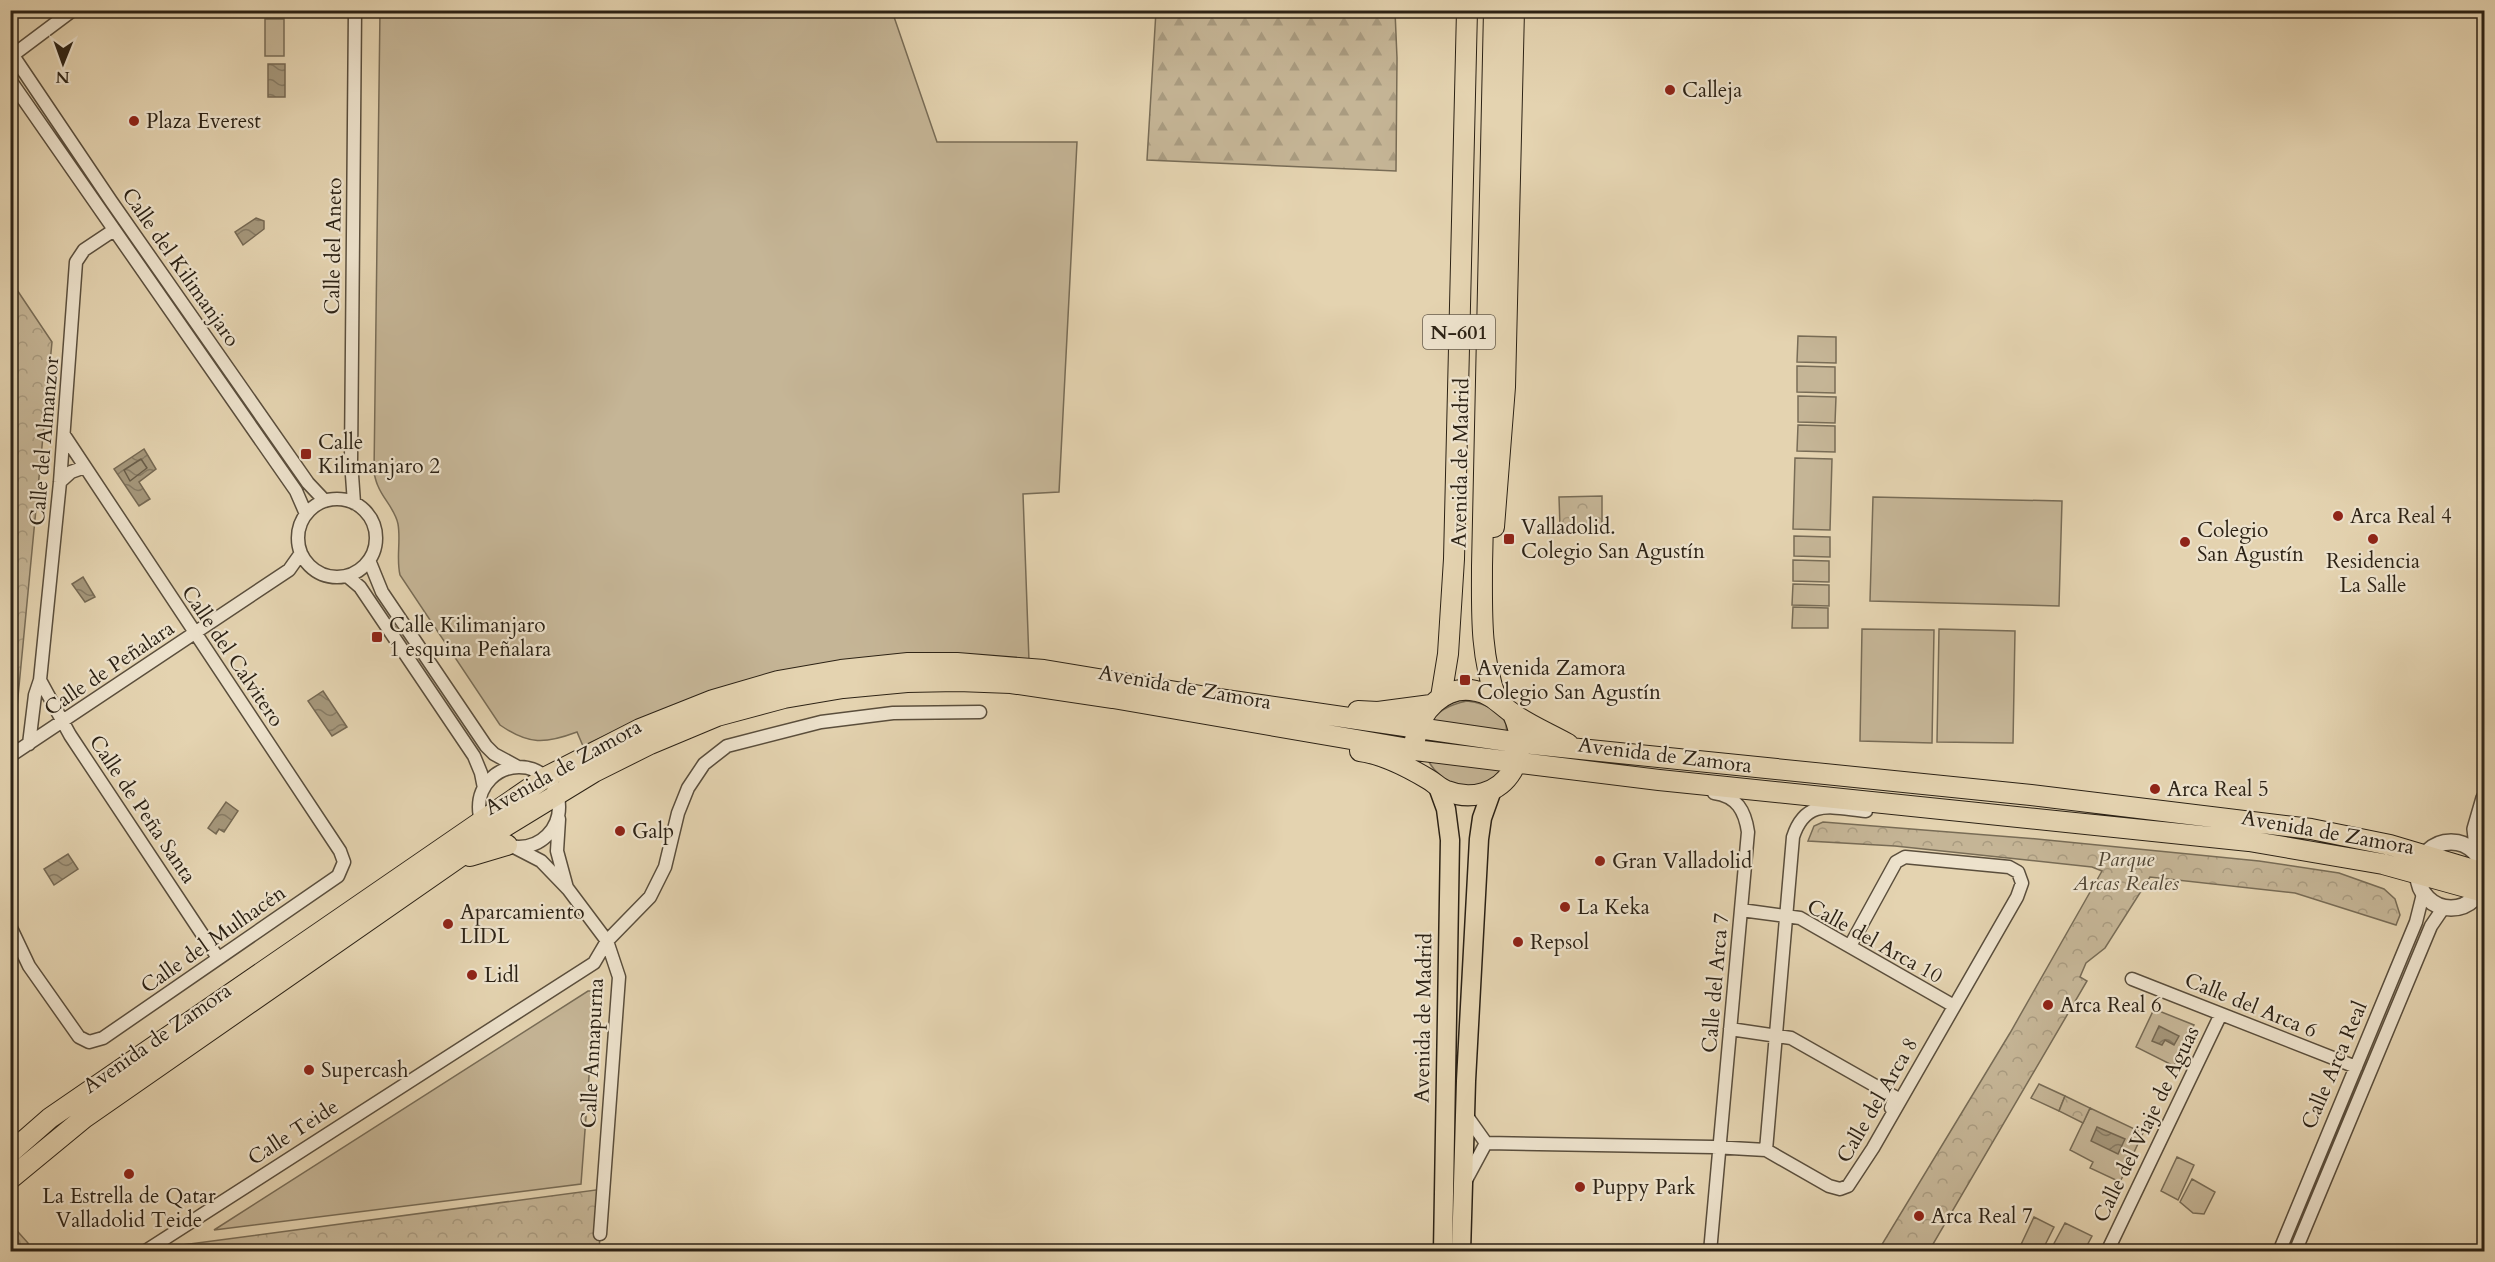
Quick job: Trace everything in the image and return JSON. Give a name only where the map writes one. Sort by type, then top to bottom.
[{"type":"highway","name":"Avenida de Madrid","points":[[1436,701],[1448,654],[1454,559],[1467,10]]},
{"type":"highway","name":"Avenida de Madrid","points":[[1494,10],[1482,566],[1483,654],[1496,698]]},
{"type":"highway","points":[[1482,566],[1493,540],[1502,440],[1514,10]]},
{"type":"highway","name":"Avenida de Zamora","points":[[492,824],[531,771],[584,756],[640,729],[712,700],[778,681],[841,670],[908,663],[967,663],[1044,670],[1415,750],[1519,752],[1578,749],[2188,813],[2358,837],[2421,863]]},
{"type":"highway","name":"Avenida de Zamora","points":[[10,1153],[50,1118],[492,824],[558,806],[585,778],[650,744],[717,717],[783,698],[843,688],[907,682],[1011,683],[1113,698],[1210,706],[1417,729],[1659,780],[2249,841],[2343,856],[2421,863],[2482,877]]},
{"type":"highway","points":[[1210,706],[1266,699],[1351,711],[1378,712],[1436,701],[1464,690],[1475,690],[1496,698],[1513,714],[1578,749]]},
{"type":"highway","points":[[1433,783],[1421,768],[1415,750],[1417,729],[1422,717],[1436,701]]},
{"type":"highway","points":[[1210,706],[1271,736],[1371,752],[1447,791],[1468,796],[1492,790],[1509,777],[1519,752],[1518,726],[1513,714]]},
{"type":"highway","points":[[451,852],[492,824]]},
{"type":"highway","name":"Avenida de Zamora","points":[[10,1179],[84,1118],[451,852]]},
{"type":"highway","points":[[10,1144],[50,1118]]},
{"type":"main road","name":"Avenida de Madrid","points":[[1433,783],[1446,809],[1450,840],[1443,1251]]},
{"type":"main road","name":"Avenida de Madrid","points":[[1461,1251],[1464,1112],[1479,839],[1482,818],[1492,790]]},
{"type":"street","points":[[12,53],[74,10]]},
{"type":"street","name":"Calle del Aneto","points":[[348,501],[351,481],[355,10]]},
{"type":"street","name":"Calle del Kilimanjaro","points":[[12,53],[114,206],[308,483],[325,501]]},
{"type":"street","name":"Calle del Kilimanjaro","points":[[10,80],[296,491],[306,514]]},
{"type":"street","name":"Calle del Almanzor","points":[[29,744],[35,695],[40,680],[60,482],[76,262],[84,250],[114,230]]},
{"type":"street","name":"Calle del Calvitero","points":[[64,435],[340,851],[344,862],[342,869]]},
{"type":"street","points":[[60,482],[70,472],[85,467]]},
{"type":"street","points":[[325,501],[348,501],[368,514],[375,527],[375,546],[369,560],[359,570],[347,576],[327,576],[311,567],[301,553],[298,535],[306,514],[325,501]]},
{"type":"street","name":"Calle de Peñalara","points":[[10,756],[289,570],[301,553]]},
{"type":"street","points":[[347,576],[360,587],[474,756],[481,773],[492,824],[527,846],[542,840],[549,834],[558,806],[531,771],[494,754],[486,747],[381,592],[369,560]]},
{"type":"street","name":"Calle de Peñalara","points":[[289,570],[311,567]]},
{"type":"street","name":"Calle de Peña Santa","points":[[40,680],[70,735],[218,958]]},
{"type":"street","name":"Calle Teide","points":[[144,1251],[157,1247],[594,963],[607,941],[650,897],[664,867],[678,813],[688,788],[704,764],[728,746],[821,722],[893,713],[980,712]]},
{"type":"street","points":[[492,824],[497,774],[531,771]]},
{"type":"street","name":"Calle del Arca 7","points":[[1659,780],[1701,792],[1725,795],[1737,802],[1746,819],[1748,832],[1710,1251]]},
{"type":"street","points":[[2453,842],[2464,832],[2484,798]]},
{"type":"street","points":[[2482,877],[2463,844],[2453,842],[2433,847],[2421,863],[2423,894],[2429,900],[2444,907],[2464,905],[2482,877],[2475,829],[2484,798]]},
{"type":"street","name":"Calle Annapurna","points":[[558,806],[557,851],[568,889]]},
{"type":"street","points":[[1766,1150],[1793,837],[1798,822],[1807,812],[1818,807],[1926,816],[1985,814]]},
{"type":"street","name":"Calle Annapurna","points":[[492,824],[541,861],[568,889],[607,941],[619,977],[600,1234]]},
{"type":"street","name":"Calle del Arca 8","points":[[1486,1143],[1719,1147],[1766,1150],[1829,1186],[1840,1189],[1848,1186],[2017,897],[2022,883],[2018,872],[2009,867],[1905,857],[1896,862],[1850,946]]},
{"type":"street","name":"Calle del Mulhacén","points":[[10,926],[29,966],[79,1037],[89,1042],[103,1038],[338,876],[342,869]]},
{"type":"street","name":"Calle Arca Real","points":[[2279,1251],[2416,922],[2423,894]]},
{"type":"street","name":"Calle Arca Real","points":[[2295,1251],[2428,933],[2444,907]]},
{"type":"street","name":"Calle del Arca 10","points":[[1741,910],[1800,918],[1954,1006]]},
{"type":"street","name":"Calle del Arca 6","points":[[2132,979],[2356,1067]]},
{"type":"street","name":"Calle del Viaje de Aguas","points":[[2107,1251],[2221,1014]]},
{"type":"street","points":[[1730,1029],[1791,1038],[1894,1096],[1888,1121]]},
{"type":"street","name":"Avenida de Madrid","points":[[1464,1112],[1486,1143]]},
{"type":"street","points":[[1462,1189],[1486,1143]]},
{"type":"green space","points":[[380,11],[892,11],[937,142],[1077,142],[1059,492],[1023,494],[1029,661],[724,688],[657,712],[583,746],[577,732],[556,739],[537,740],[510,732],[500,725],[400,575],[398,524],[380,491],[374,473]]},
{"type":"green space","points":[[1156,11],[1395,11],[1396,171],[1147,160]]},
{"type":"green space","points":[[265,19],[284,19],[284,56],[265,56]]},
{"type":"green space","points":[[11,281],[52,342],[15,728],[11,740]]},
{"type":"green space","points":[[1798,336],[1836,337],[1836,363],[1797,362]]},
{"type":"green space","points":[[1797,366],[1835,367],[1835,393],[1797,392]]},
{"type":"green space","points":[[1798,396],[1836,397],[1835,423],[1798,422]]},
{"type":"green space","points":[[1798,425],[1835,426],[1835,452],[1797,451]]},
{"type":"green space","points":[[1795,458],[1832,459],[1830,530],[1793,529]]},
{"type":"green space","points":[[1602,496],[1602,526],[1560,527],[1559,497]]},
{"type":"green space","points":[[1873,497],[2062,501],[2059,606],[1870,601]]},
{"type":"green space","points":[[1794,536],[1830,537],[1830,557],[1794,556]]},
{"type":"green space","points":[[1793,560],[1829,561],[1829,582],[1793,581]]},
{"type":"green space","points":[[1793,584],[1829,585],[1829,606],[1792,605]]},
{"type":"green space","points":[[1793,607],[1828,608],[1828,628],[1792,628]]},
{"type":"green space","points":[[1862,629],[1934,630],[1932,743],[1860,741]]},
{"type":"green space","points":[[1939,629],[2015,631],[2013,743],[1937,742]]},
{"type":"green space","points":[[1467,701],[1495,710],[1504,721],[1506,735],[1428,725],[1445,708]]},
{"type":"green space","points":[[1426,756],[1503,766],[1495,777],[1485,784],[1474,787],[1463,786],[1441,776]]},
{"type":"green space","name":"Parque Arcas Reales","points":[[1823,822],[2037,839],[2259,861],[2339,873],[2384,889],[2395,899],[2400,915],[2396,925],[2295,893],[2150,877],[2105,948],[2086,963],[2080,977],[2087,981],[1929,1251],[1878,1251],[2010,1033],[2102,871],[2092,867],[1895,846],[1808,841],[1814,826]]},
{"type":"green space","points":[[588,991],[593,991],[595,996],[581,1184],[214,1230]]},
{"type":"green space","points":[[2154,1009],[2194,1025],[2174,1066],[2136,1047]]},
{"type":"green space","points":[[2039,1084],[2065,1096],[2059,1111],[2031,1098]]},
{"type":"green space","points":[[2065,1096],[2090,1108],[2083,1123],[2059,1111]]},
{"type":"green space","points":[[2090,1108],[2143,1133],[2120,1182],[2090,1168],[2093,1162],[2070,1150]]},
{"type":"green space","points":[[2177,1157],[2194,1165],[2178,1200],[2161,1191]]},
{"type":"green space","points":[[2192,1179],[2215,1192],[2204,1214],[2193,1213],[2180,1202]]},
{"type":"green space","points":[[603,1189],[599,1251],[157,1252],[182,1245]]},
{"type":"green space","points":[[2034,1217],[2054,1227],[2042,1251],[2018,1251]]},
{"type":"green space","points":[[2065,1223],[2092,1236],[2084,1251],[2050,1251]]},
{"type":"green space","points":[[11,1224],[28,1243],[29,1251],[11,1251]]},
{"type":"water","points":[[268,64],[285,64],[285,97],[268,97]]},
{"type":"water","points":[[256,218],[264,221],[264,229],[243,245],[235,232]]},
{"type":"water","points":[[144,449],[156,469],[139,482],[150,499],[139,506],[114,469]]},
{"type":"water","points":[[83,577],[95,597],[85,602],[72,584]]},
{"type":"water","points":[[323,691],[347,727],[332,736],[308,701]]},
{"type":"water","points":[[226,802],[238,811],[224,832],[219,829],[216,834],[208,828]]},
{"type":"water","points":[[68,854],[78,869],[54,885],[44,869]]},
{"type":"water","points":[[2159,1026],[2179,1036],[2174,1045],[2165,1040],[2162,1045],[2152,1041]]},
{"type":"water","points":[[2097,1127],[2125,1139],[2118,1154],[2091,1141]]},
{"type":"waterway","points":[[10,1240],[14,1244],[15,1252]]},
{"type":"place","name":"Calleja","points":[[1670,90]]},
{"type":"place","name":"Plaza Everest","points":[[134,121]]},
{"type":"place","name":"Calle Kilimanjaro 2","points":[[306,454]]},
{"type":"place","name":"Arca Real 4","points":[[2338,516]]},
{"type":"place","name":"Valladolid. Colegio San Agustín","points":[[1509,539]]},
{"type":"place","name":"Residencia La Salle","points":[[2373,539]]},
{"type":"place","name":"Colegio San Agustín","points":[[2185,542]]},
{"type":"place","name":"Calle Kilimanjaro 1 esquina Peñalara","points":[[377,637]]},
{"type":"place","name":"Avenida Zamora Colegio San Agustín","points":[[1465,680]]},
{"type":"place","name":"Arca Real 5","points":[[2155,789]]},
{"type":"place","name":"Galp","points":[[620,831]]},
{"type":"place","name":"Gran Valladolid","points":[[1600,861]]},
{"type":"place","name":"La Keka","points":[[1565,907]]},
{"type":"place","name":"Aparcamiento LIDL","points":[[448,924]]},
{"type":"place","name":"Repsol","points":[[1518,942]]},
{"type":"place","name":"Lidl","points":[[472,975]]},
{"type":"place","name":"Arca Real 6","points":[[2048,1005]]},
{"type":"place","name":"Supercash","points":[[309,1070]]},
{"type":"place","name":"La Estrella de Qatar Valladolid Teide","points":[[129,1174]]},
{"type":"place","name":"Puppy Park","points":[[1580,1187]]},
{"type":"place","name":"Arca Real 7","points":[[1919,1216]]}]
